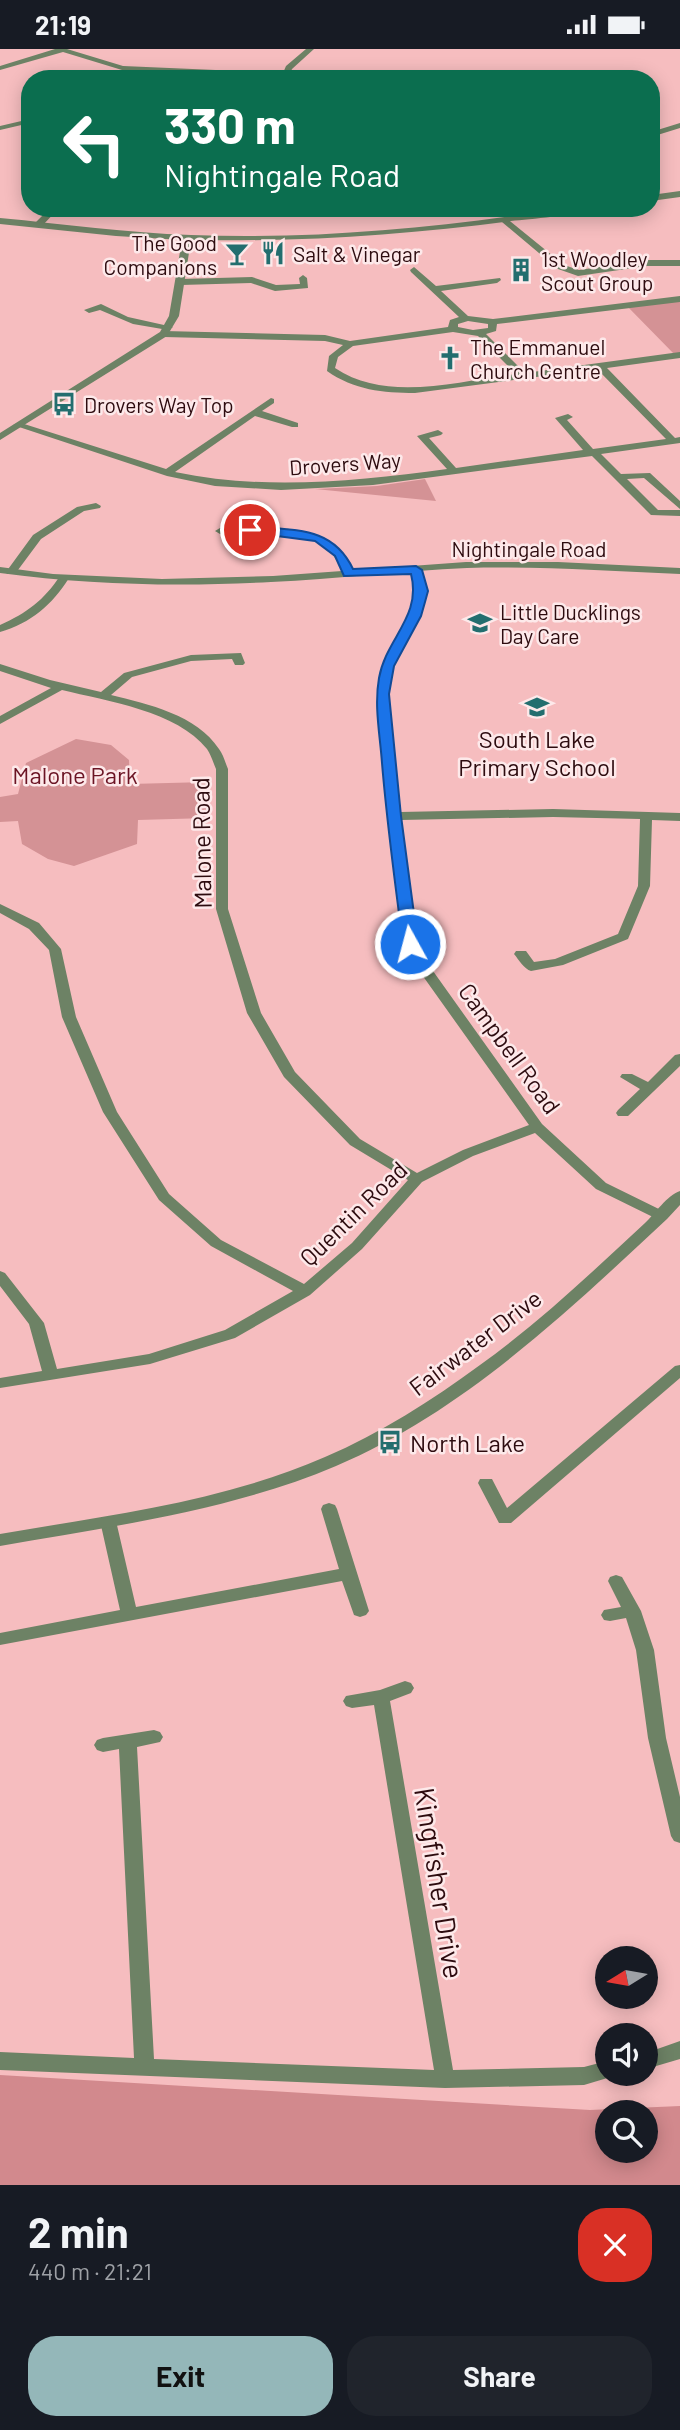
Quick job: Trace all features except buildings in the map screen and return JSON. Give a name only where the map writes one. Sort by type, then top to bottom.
[{"type":"street","points":[[290,70],[310,49]]},
{"type":"street","points":[[0,68],[61,50],[122,68],[158,70]]},
{"type":"street","points":[[0,128],[21,123]]},
{"type":"street","points":[[660,136],[680,125]]},
{"type":"street","points":[[660,197],[680,194]]},
{"type":"street","points":[[39,224],[46,217]]},
{"type":"street","points":[[0,221],[133,235],[187,237],[396,233],[526,217]]},
{"type":"street","points":[[505,220],[561,267],[578,273],[647,263],[680,263]]},
{"type":"street","points":[[0,437],[166,330],[174,316],[187,237]]},
{"type":"street","points":[[414,270],[465,318]]},
{"type":"street","points":[[181,282],[252,281],[265,278]]},
{"type":"street","points":[[252,281],[275,288],[290,288],[305,286],[303,278]]},
{"type":"street","points":[[434,289],[497,280]]},
{"type":"street","points":[[453,328],[453,322],[465,318],[482,318],[492,322],[680,299]]},
{"type":"street","points":[[89,310],[105,306],[116,317],[166,330],[325,338],[350,344],[453,328],[466,334],[481,334],[492,329],[492,322]]},
{"type":"street","points":[[481,334],[523,376]]},
{"type":"street","points":[[350,344],[334,356],[330,369],[346,381],[380,390],[415,390],[680,355]]},
{"type":"street","points":[[600,365],[677,440]]},
{"type":"street","points":[[167,473],[271,401]]},
{"type":"street","points":[[254,412],[295,425]]},
{"type":"street","points":[[560,418],[655,513],[680,513]]},
{"type":"street","name":"Drovers Way","points":[[18,425],[167,473],[215,483],[281,487],[373,482],[677,440]]},
{"type":"street","points":[[438,433],[422,436],[455,472]]},
{"type":"street","points":[[619,477],[646,475],[680,506]]},
{"type":"street","points":[[6,571],[37,537],[79,506],[96,506]]},
{"type":"street","points":[[220,531],[232,534],[250,530],[318,538],[340,554],[349,573]]},
{"type":"street","name":"Nightingale Road","points":[[6,571],[64,578],[217,582],[529,565],[680,571]]},
{"type":"street","name":"Campbell Road","points":[[416,570],[421,591],[419,602],[415,616],[388,666],[383,694],[394,816],[410,944],[537,1127],[601,1186],[662,1216]]},
{"type":"street","points":[[0,629],[27,617],[51,600],[64,578]]},
{"type":"street","points":[[103,696],[128,675],[191,658],[237,655]]},
{"type":"street","name":"Malone Road","points":[[0,667],[60,687],[152,708],[206,738],[221,761],[222,909],[254,1013],[289,1074],[355,1142],[417,1179]]},
{"type":"street","points":[[0,722],[60,687]]},
{"type":"street","points":[[394,816],[553,813],[680,817]]},
{"type":"street","points":[[521,954],[534,972],[624,936],[644,886],[646,815]]},
{"type":"street","points":[[0,908],[34,926],[55,949],[69,1017],[110,1112],[164,1197],[216,1243],[305,1291]]},
{"type":"street","points":[[623,1113],[680,1058]]},
{"type":"street","points":[[627,1077],[648,1087]]},
{"type":"street","name":"Quentin Road","points":[[0,1383],[150,1359],[230,1334],[305,1291],[357,1246],[417,1179],[468,1153],[537,1127]]},
{"type":"street","name":"Fairwater Drive","points":[[0,1539],[194,1505],[251,1490],[316,1467],[373,1442],[450,1397],[528,1337],[662,1216],[680,1196]]},
{"type":"street","points":[[0,1276],[36,1323],[51,1375]]},
{"type":"street","points":[[486,1483],[505,1519],[680,1370]]},
{"type":"street","points":[[329,1509],[346,1574],[360,1611]]},
{"type":"street","points":[[108,1521],[129,1614]]},
{"type":"street","points":[[0,1640],[346,1574]]},
{"type":"street","points":[[615,1581],[632,1611],[645,1650],[657,1738],[680,1836]]},
{"type":"street","points":[[610,1615],[632,1611]]},
{"type":"street","points":[[352,1701],[405,1688]]},
{"type":"street","name":"Kingfisher Drive","points":[[381,1696],[445,2079]]},
{"type":"street","points":[[103,1745],[154,1737]]},
{"type":"street","points":[[128,1741],[144,2066]]},
{"type":"street","points":[[658,2057],[680,2050]]},
{"type":"street","points":[[0,2061],[445,2079],[584,2076],[595,2073]]},
{"type":"green space","points":[[680,299],[680,355],[675,355],[626,305]]},
{"type":"green space","points":[[425,479],[436,501],[315,489],[377,486]]},
{"type":"green space","name":"Malone Park","points":[[76,739],[111,745],[129,760],[130,784],[207,782],[208,818],[138,820],[137,844],[74,866],[48,859],[22,844],[18,821],[0,822],[0,797],[18,794],[26,763]]},
{"type":"shaded area","points":[[0,2075],[595,2110],[595,2163],[658,2163],[658,2107],[680,2106],[680,2185],[0,2185]]},
{"type":"place","name":"Salt & Vinegar","points":[[273,253]]},
{"type":"place","name":"The Good Companions","points":[[237,254]]},
{"type":"place","name":"1st Woodley Scout Group","points":[[521,270]]},
{"type":"place","name":"The Emmanuel Church Centre","points":[[450,358]]},
{"type":"place","name":"Drovers Way Top","points":[[64,404]]},
{"type":"place","name":"Little Ducklings Day Care","points":[[480,623]]},
{"type":"place","name":"South Lake Primary School","points":[[537,707]]},
{"type":"place","name":"North Lake","points":[[390,1442]]},
{"type":"route","points":[[250,530],[318,538],[340,554],[349,573],[416,570],[421,591],[419,602],[415,616],[388,666],[383,694],[384,729],[410,944]]}]
